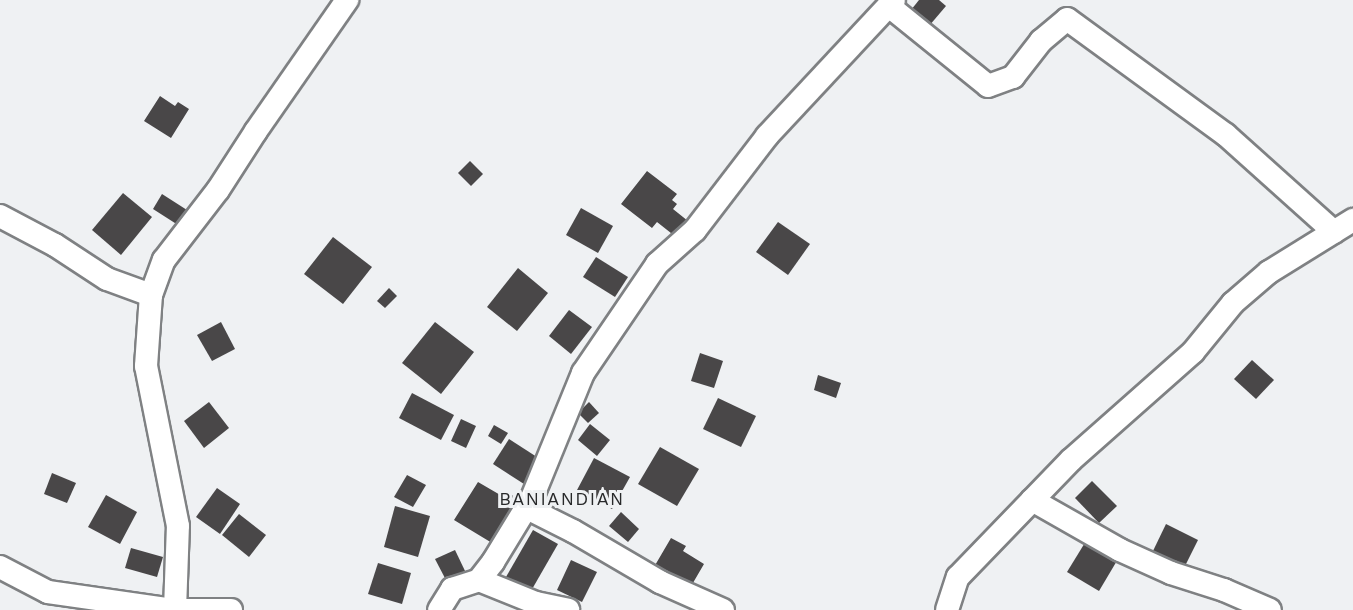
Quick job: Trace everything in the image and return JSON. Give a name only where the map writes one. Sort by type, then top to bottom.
[{"type":"street","points":[[175,610],[178,526],[146,366],[151,295],[164,260],[218,190],[347,0]]},
{"type":"street","points":[[440,610],[452,589],[479,580],[526,508],[583,373],[657,264],[694,230],[767,136],[892,3],[988,86],[1012,77],[1041,41],[1067,19],[1226,135],[1343,226],[1269,272],[1233,303],[1193,352],[1071,460],[958,577],[946,610]]},
{"type":"street","points":[[0,216],[55,245],[107,279],[151,295]]},
{"type":"street","points":[[1032,500],[1120,550],[1171,573],[1224,590],[1270,610]]},
{"type":"street","points":[[526,508],[573,531],[660,582],[721,609]]},
{"type":"street","points":[[0,567],[48,592],[175,610],[231,610]]},
{"type":"street","points":[[479,580],[536,603],[568,610]]},
{"type":"street","points":[[683,610],[721,609]]},
{"type":"building","points":[[919,0],[939,0],[946,6],[929,26],[911,10]]},
{"type":"building","points":[[160,96],[175,106],[178,102],[189,109],[171,138],[144,121]]},
{"type":"building","points":[[470,161],[483,174],[471,186],[458,173]]},
{"type":"building","points":[[647,171],[677,194],[672,200],[677,204],[673,209],[688,221],[676,237],[657,222],[652,228],[621,204]]},
{"type":"building","points":[[123,193],[152,217],[121,255],[92,230]]},
{"type":"building","points":[[162,194],[187,210],[178,225],[153,209]]},
{"type":"building","points":[[581,208],[613,226],[598,253],[566,235]]},
{"type":"building","points":[[778,222],[810,244],[788,275],[756,252]]},
{"type":"building","points":[[333,237],[372,267],[343,304],[304,274]]},
{"type":"building","points":[[596,257],[628,277],[615,297],[583,277]]},
{"type":"building","points":[[518,268],[548,293],[517,331],[487,307]]},
{"type":"building","points":[[389,288],[397,296],[385,308],[377,301]]},
{"type":"building","points":[[569,310],[592,327],[571,354],[549,336]]},
{"type":"building","points":[[221,322],[235,349],[212,361],[197,335]]},
{"type":"building","points":[[435,322],[474,352],[441,394],[402,363]]},
{"type":"building","points":[[700,353],[723,361],[714,388],[691,381]]},
{"type":"building","points":[[1252,360],[1274,380],[1256,399],[1234,379]]},
{"type":"building","points":[[818,375],[841,383],[836,398],[814,390]]},
{"type":"building","points":[[412,393],[454,415],[441,440],[399,418]]},
{"type":"building","points":[[718,398],[756,416],[741,447],[703,429]]},
{"type":"building","points":[[209,402],[229,428],[204,448],[184,421]]},
{"type":"building","points":[[589,402],[599,413],[588,423],[578,413]]},
{"type":"building","points":[[461,419],[476,426],[466,448],[451,441]]},
{"type":"building","points":[[590,424],[610,440],[597,456],[578,440]]},
{"type":"building","points":[[494,425],[508,433],[501,444],[488,436]]},
{"type":"building","points":[[509,439],[540,459],[524,484],[493,464]]},
{"type":"building","points":[[660,447],[699,469],[677,506],[638,484]]},
{"type":"building","points":[[594,458],[630,477],[612,509],[577,490]]},
{"type":"building","points":[[52,473],[76,483],[67,503],[44,494]]},
{"type":"building","points":[[407,475],[426,485],[413,507],[394,497]]},
{"type":"building","points":[[1092,481],[1117,506],[1099,523],[1075,498]]},
{"type":"building","points":[[478,482],[502,496],[505,491],[523,502],[497,546],[454,520]]},
{"type":"building","points":[[217,488],[240,504],[220,534],[196,517]]},
{"type":"building","points":[[106,495],[137,512],[120,544],[88,527]]},
{"type":"building","points":[[395,506],[430,516],[418,557],[384,547]]},
{"type":"building","points":[[621,512],[639,529],[628,542],[609,526]]},
{"type":"building","points":[[239,514],[266,535],[249,557],[222,535]]},
{"type":"building","points":[[1166,524],[1198,540],[1184,568],[1152,553]]},
{"type":"building","points":[[533,530],[558,544],[531,591],[506,577]]},
{"type":"building","points":[[671,538],[686,546],[683,551],[704,564],[690,588],[654,567]]},
{"type":"building","points":[[1086,541],[1118,559],[1099,591],[1067,572]]},
{"type":"building","points":[[131,548],[163,557],[157,577],[125,568]]},
{"type":"building","points":[[455,550],[466,573],[447,582],[435,559]]},
{"type":"building","points":[[571,560],[597,572],[582,602],[557,590]]},
{"type":"building","points":[[378,563],[411,573],[402,604],[368,594]]},
{"type":"district","name":"BANIANDIAN","points":[[562,499]]}]
